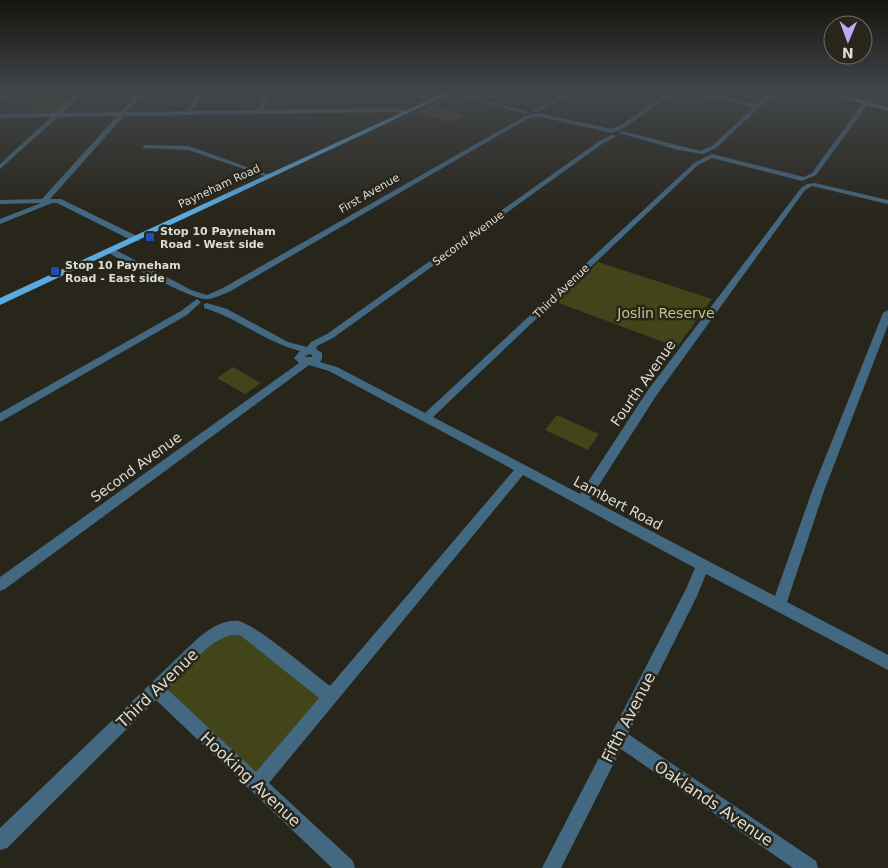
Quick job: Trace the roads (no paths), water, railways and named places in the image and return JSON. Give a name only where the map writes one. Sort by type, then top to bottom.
[{"type":"main road","name":"Payneham Road","points":[[0,302],[360,134]]},
{"type":"street","points":[[0,167],[36,134]]},
{"type":"street","points":[[0,222],[49,200],[105,134]]},
{"type":"street","name":"First Avenue","points":[[0,418],[498,134]]},
{"type":"street","points":[[614,134],[888,202]]},
{"type":"street","name":"Second Avenue","points":[[0,585],[290,374],[330,336],[614,134]]},
{"type":"street","name":"Third Avenue","points":[[426,418],[699,156],[714,147],[728,134]]},
{"type":"street","name":"Fourth Avenue","points":[[582,500],[652,393],[844,134]]},
{"type":"street","name":"Third Avenue","points":[[699,156],[710,157],[714,147]]},
{"type":"street","points":[[145,148],[188,148],[269,176]]},
{"type":"street","points":[[0,202],[49,200],[136,239]]},
{"type":"street","name":"Lambert Road","points":[[110,251],[888,663]]},
{"type":"street","points":[[779,605],[818,491],[888,313]]},
{"type":"street","points":[[257,784],[522,469]]},
{"type":"street","name":"Fifth Avenue","points":[[551,868],[692,592],[703,565]]},
{"type":"street","name":"Third Avenue","points":[[0,841],[202,644],[218,632],[236,627],[251,634],[330,696]]},
{"type":"street","name":"Hooking Avenue","points":[[156,689],[346,868]]},
{"type":"street","name":"Oaklands Avenue","points":[[618,737],[809,868]]},
{"type":"place","name":"Stop 10 Payneham Road - West side","points":[[150,237]]},
{"type":"place","name":"Stop 10 Payneham Road - East side","points":[[55,271]]},
{"type":"park label","name":"Joslin Reserve","points":[[666,313]]}]
